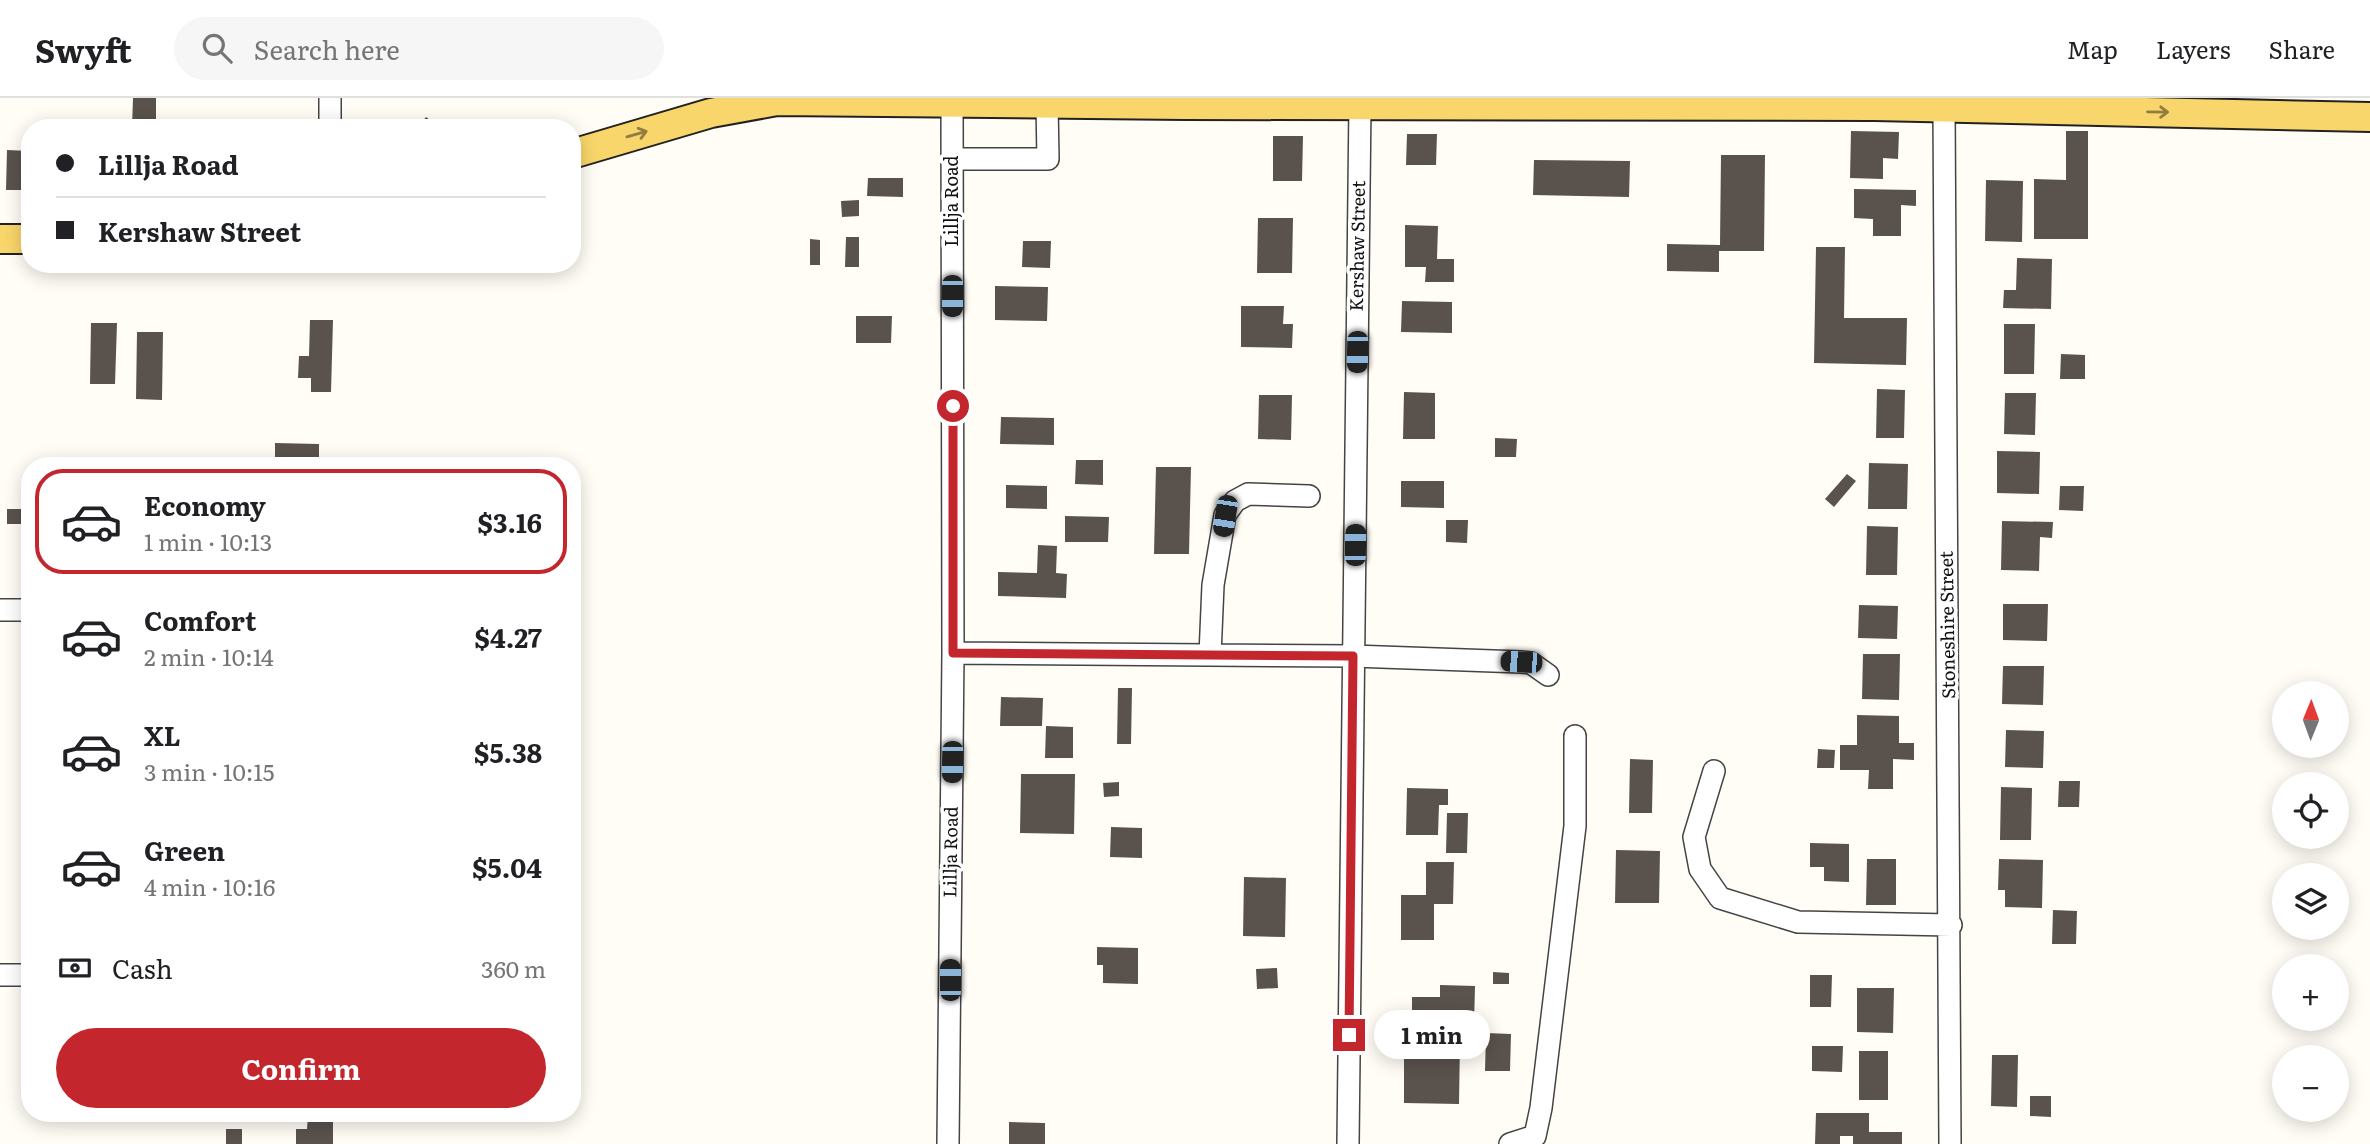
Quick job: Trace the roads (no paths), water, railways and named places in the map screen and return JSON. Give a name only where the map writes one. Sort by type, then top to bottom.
[{"type":"main road","points":[[581,151],[711,113],[777,101],[952,100],[1047,104],[1644,102],[1944,107],[2090,104],[2370,117]]},
{"type":"main road","points":[[0,239],[21,239]]},
{"type":"street","points":[[330,98],[330,119]]},
{"type":"street","name":"Lillja Road","points":[[948,1144],[953,653],[952,100]]},
{"type":"street","name":"Kershaw Street","points":[[1348,1144],[1360,103]]},
{"type":"street","points":[[952,159],[1048,159],[1047,104]]},
{"type":"street","name":"Stoneshire Street","points":[[1944,107],[1951,925],[1950,1144]]},
{"type":"street","points":[[1210,655],[1213,585],[1225,516],[1235,501],[1248,494],[1309,496]]},
{"type":"street","points":[[0,610],[21,610]]},
{"type":"street","points":[[953,653],[1353,656],[1521,662],[1531,663],[1548,675]]},
{"type":"street","points":[[1510,1144],[1535,1136],[1541,1108],[1575,825],[1575,736]]},
{"type":"street","points":[[1714,771],[1694,837],[1700,869],[1720,898],[1798,922],[1951,925]]},
{"type":"street","points":[[0,975],[21,975]]}]
